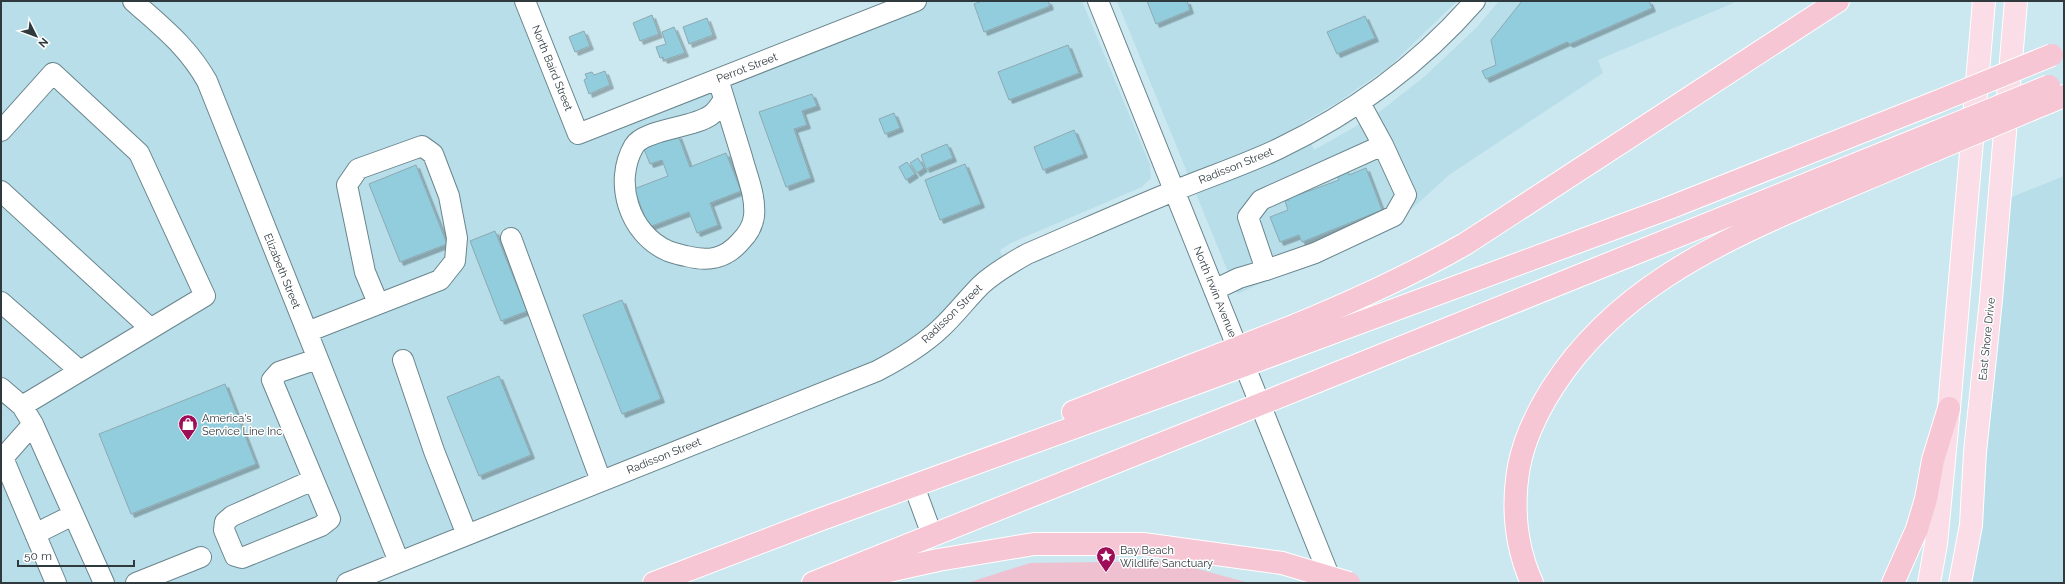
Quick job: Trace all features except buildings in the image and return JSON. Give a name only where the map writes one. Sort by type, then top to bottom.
[{"type":"highway","points":[[1299,334],[1344,305],[1428,265],[1465,244],[1838,1]]},
{"type":"highway","points":[[654,583],[914,486],[1191,375],[1299,334],[1669,208],[2058,53]]},
{"type":"highway","points":[[813,583],[1318,381],[1936,141],[2056,91]]},
{"type":"highway","points":[[1532,583],[1524,565],[1516,532],[1514,501],[1523,449],[1532,423],[1543,403],[1560,376],[1596,332],[1610,318],[1660,279],[1716,245],[1936,141]]},
{"type":"highway","points":[[1893,583],[1917,529],[1926,499],[1933,460],[1949,408]]},
{"type":"highway","points":[[848,583],[884,572],[938,560],[1034,544],[1143,544],[1282,563],[1348,583]]},
{"type":"main road","points":[[1929,583],[1936,544],[1949,408],[1984,1]]},
{"type":"main road","name":"East Shore Drive","points":[[1960,583],[1971,525],[1975,452],[1991,300],[2016,1]]},
{"type":"street","name":"Elizabeth Street","points":[[133,1],[181,44],[195,60],[207,81],[399,562]]},
{"type":"street","name":"North Baird Street","points":[[525,1],[578,134]]},
{"type":"street","name":"Perrot Street","points":[[578,134],[916,1]]},
{"type":"street","name":"North Irwin Avenue","points":[[1098,1],[1332,583]]},
{"type":"street","name":"Radisson Street","points":[[347,583],[877,371],[918,347],[941,328],[982,284],[1006,266],[1027,254],[1174,191],[1277,150],[1322,127],[1360,103],[1397,76],[1428,50],[1475,1]]},
{"type":"street","points":[[1,131],[53,73],[140,153],[205,296],[22,406]]},
{"type":"street","points":[[718,79],[724,99],[754,203],[754,218],[750,230],[739,244],[724,256],[703,259],[668,251],[647,236],[629,209],[624,189],[626,163],[635,144],[656,132],[696,123],[712,115],[724,99]]},
{"type":"street","points":[[662,101],[666,130]]},
{"type":"street","points":[[1214,290],[1239,278],[1315,253],[1394,216],[1406,195],[1383,144],[1360,103]]},
{"type":"street","points":[[617,119],[635,144]]},
{"type":"street","points":[[1266,270],[1248,217],[1261,200],[1383,144]]},
{"type":"street","points":[[307,332],[440,280],[455,261],[456,238],[449,196],[433,154],[422,146],[358,169],[347,185],[365,272],[378,303]]},
{"type":"street","points":[[1,191],[150,328]]},
{"type":"street","points":[[511,238],[601,481]]},
{"type":"street","points":[[1,302],[80,371]]},
{"type":"street","points":[[313,480],[232,516],[225,522],[224,530],[235,556],[242,558],[321,526],[330,519],[272,380],[280,372],[317,359]]},
{"type":"street","points":[[403,360],[434,451],[467,535]]},
{"type":"street","points":[[1,388],[22,406],[33,424],[104,583]]},
{"type":"street","points":[[33,424],[3,458],[56,583]]},
{"type":"street","points":[[914,486],[932,535]]},
{"type":"street","points":[[35,534],[73,515]]},
{"type":"street","points":[[136,583],[201,557]]},
{"type":"shaded area","points":[[1,1],[525,1],[578,134],[904,1],[1082,1],[1150,165],[1151,178],[1142,187],[1011,243],[1000,250],[1006,266],[918,347],[347,583],[1,583]]},
{"type":"shaded area","points":[[1117,1],[1457,1],[1390,66],[1338,102],[1302,123],[1314,150],[1374,116],[1424,77],[1477,27],[1499,1],[1738,1],[1598,60],[1603,73],[1449,175],[1414,207],[1366,236],[1237,294]]},
{"type":"shaded area","points":[[2064,176],[2064,583],[1968,583],[2007,199]]},
{"type":"shaded area","name":"Bay Beach Wildlife Sanctuary","points":[[1169,561],[1249,583],[967,583],[1030,563]]},
{"type":"place","name":"America's Service Line Inc","points":[[188,441]]},
{"type":"place","name":"Bay Beach Wildlife Sanctuary","points":[[1106,573]]}]
